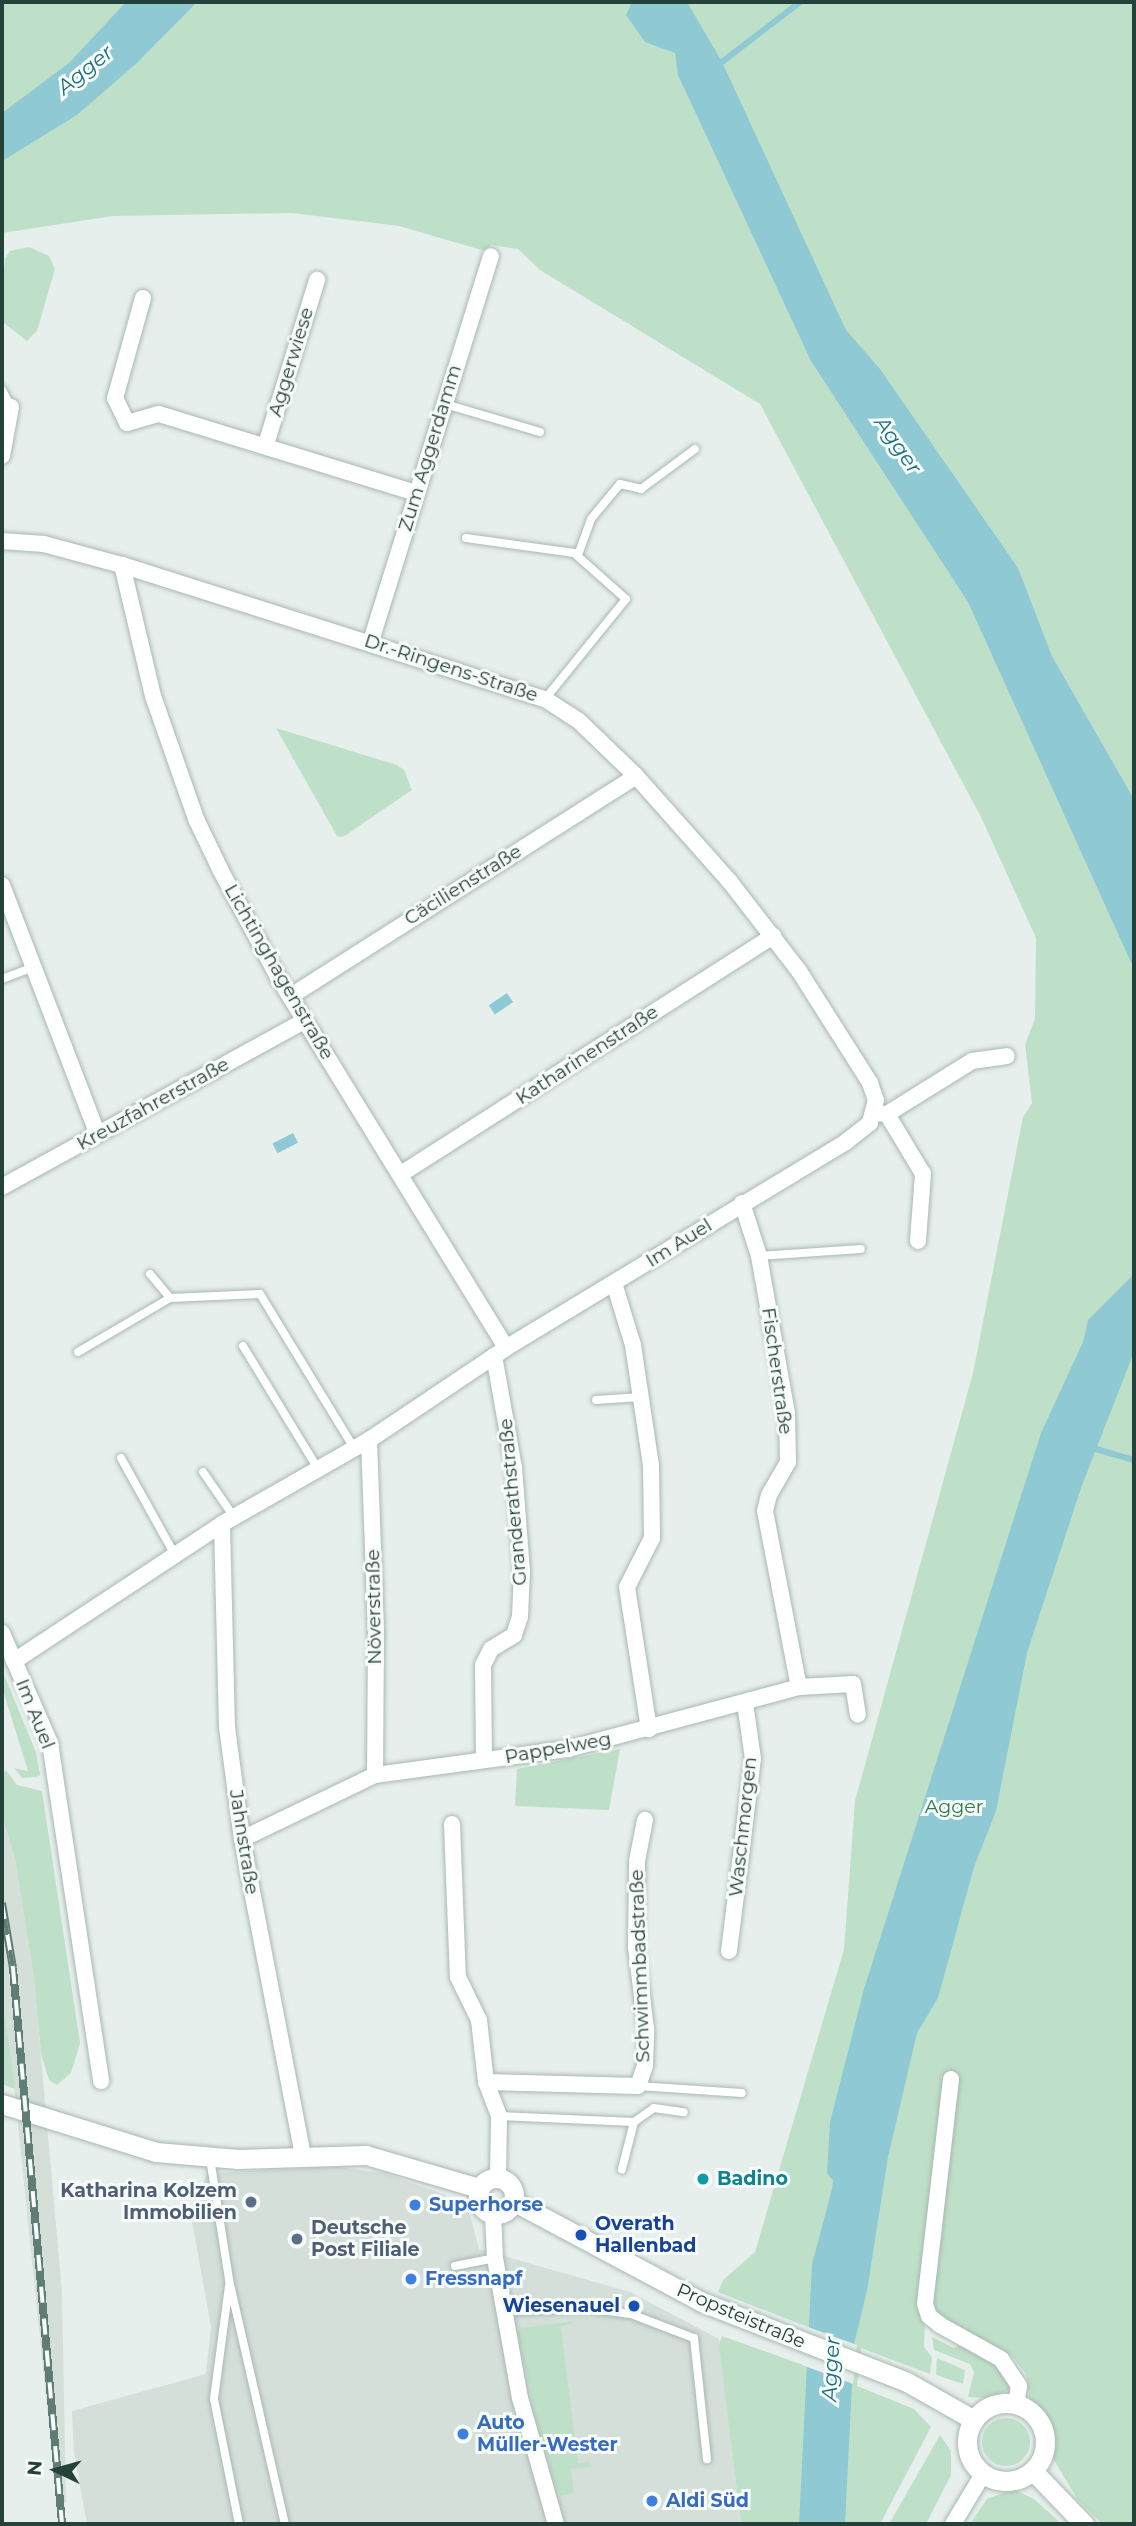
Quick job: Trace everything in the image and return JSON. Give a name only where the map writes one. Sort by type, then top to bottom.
[{"type":"street","name":"Zum Aggerdamm","points":[[371,641],[491,256]]},
{"type":"street","name":"Aggerwiese","points":[[266,444],[317,280]]},
{"type":"street","points":[[143,298],[115,398],[127,423],[159,414],[266,444],[416,493]]},
{"type":"street","points":[[2,456],[11,407]]},
{"type":"street","name":"Dr.-Ringens-Straße","points":[[2,541],[44,544],[122,565],[371,641],[545,699],[579,721],[636,776],[772,936],[870,1083],[880,1114],[923,1174],[919,1241]]},
{"type":"street","name":"Lichtinghagenstraße","points":[[122,565],[153,696],[196,818],[250,929],[304,1021],[401,1174],[500,1352]]},
{"type":"street","name":"Cäcilienstraße","points":[[291,996],[636,776]]},
{"type":"street","points":[[2,885],[97,1133]]},
{"type":"street","name":"Katharinenstraße","points":[[401,1174],[772,936]]},
{"type":"street","name":"Kreuzfahrerstraße","points":[[2,1187],[304,1021]]},
{"type":"street","name":"Im Auel","points":[[101,2081],[50,1742],[14,1661],[228,1521],[369,1440],[500,1352],[863,1130],[880,1114],[972,1061],[1007,1056]]},
{"type":"street","name":"Fischerstraße","points":[[742,1203],[759,1256],[787,1413],[788,1462],[769,1495],[765,1511],[799,1687]]},
{"type":"street","points":[[614,1283],[633,1345],[651,1465],[652,1538],[627,1587],[649,1729]]},
{"type":"street","name":"Granderathstraße","points":[[484,1760],[483,1665],[491,1649],[513,1635],[520,1617],[522,1571],[514,1468],[500,1352]]},
{"type":"street","name":"Növerstraße","points":[[369,1440],[376,1633],[375,1775]]},
{"type":"street","name":"Jahnstraße","points":[[228,1521],[227,1727],[242,1839],[303,2155]]},
{"type":"street","points":[[2,1633],[14,1661]]},
{"type":"street","name":"Pappelweg","points":[[242,1839],[375,1775],[568,1749],[799,1687],[852,1685],[858,1715]]},
{"type":"street","name":"Waschmorgen","points":[[729,1951],[752,1759],[745,1703]]},
{"type":"street","name":"Schwimmbadstraße","points":[[486,2082],[638,2086],[645,2066],[646,2029],[636,1947],[637,1861],[645,1820]]},
{"type":"street","points":[[452,1824],[458,1977],[479,2020],[486,2082],[499,2116],[498,2178]]},
{"type":"street","points":[[951,2079],[925,2304],[934,2320],[1001,2359],[1019,2386],[1016,2405]]},
{"type":"street","points":[[2,2104],[108,2140],[156,2152],[210,2158],[366,2155],[479,2188]]},
{"type":"street","points":[[493,2214],[508,2209],[513,2201],[509,2183],[498,2178],[487,2180],[479,2188],[480,2204],[493,2214],[495,2259],[520,2398],[556,2524]]},
{"type":"street","name":"Propsteistraße","points":[[513,2201],[676,2290],[759,2326],[907,2382],[974,2420]]},
{"type":"street","points":[[997,2404],[1016,2405],[1035,2417],[1046,2437],[1041,2459],[1033,2471],[1009,2481],[984,2474],[968,2452],[974,2420],[997,2404]]},
{"type":"street","points":[[1033,2471],[1084,2524]]},
{"type":"street","points":[[953,2524],[984,2474]]},
{"type":"lane","points":[[2,390],[11,407]]},
{"type":"lane","points":[[443,404],[540,432]]},
{"type":"lane","points":[[578,555],[591,519],[620,484],[641,489],[695,449]]},
{"type":"lane","points":[[466,538],[578,555],[626,599],[545,699]]},
{"type":"lane","points":[[2,979],[33,967]]},
{"type":"lane","points":[[759,1256],[861,1249]]},
{"type":"lane","points":[[150,1274],[170,1298]]},
{"type":"lane","points":[[78,1352],[170,1298],[260,1294],[354,1448]]},
{"type":"lane","points":[[243,1346],[318,1469]]},
{"type":"lane","points":[[596,1400],[641,1397]]},
{"type":"lane","points":[[121,1458],[175,1555]]},
{"type":"lane","points":[[203,1472],[228,1521]]},
{"type":"lane","points":[[638,2086],[742,2093]]},
{"type":"lane","points":[[499,2116],[634,2122],[654,2108],[684,2112]]},
{"type":"lane","points":[[622,2169],[634,2122]]},
{"type":"lane","points":[[210,2158],[229,2280],[285,2524]]},
{"type":"lane","points":[[455,2266],[495,2259]]},
{"type":"lane","points":[[229,2280],[214,2399],[239,2524]]},
{"type":"lane","points":[[503,2311],[585,2308],[631,2314],[694,2338],[707,2459]]},
{"type":"shaded area","points":[[2,1815],[15,1859],[34,1979],[62,2292],[66,2503],[57,2504],[10,2047],[2,2003]]},
{"type":"shaded area","points":[[338,2167],[384,2173],[443,2194],[468,2208],[479,2249],[630,2292],[719,2339],[741,2524],[87,2524],[74,2453],[72,2411],[206,2374],[211,2326],[191,2216],[207,2173]]},
{"type":"green space","points":[[2,2],[1134,2],[1134,799],[1052,656],[1040,625],[1053,670],[1134,824],[1134,2524],[1102,2524],[1078,2500],[1052,2457],[1053,2425],[1030,2403],[1026,2374],[1011,2355],[919,2308],[925,2322],[924,2347],[932,2357],[930,2374],[861,2348],[857,2386],[914,2409],[931,2427],[880,2524],[741,2524],[719,2345],[722,2336],[806,2366],[808,2327],[718,2292],[723,2280],[755,2252],[844,1949],[855,1801],[973,1373],[1023,1117],[1032,1103],[1025,1044],[1035,1019],[1036,938],[981,817],[760,404],[540,270],[518,249],[491,245],[485,251],[399,226],[292,213],[113,216],[2,233]]},
{"type":"green space","points":[[29,247],[49,256],[55,269],[37,331],[27,341],[4,323],[2,295],[5,259],[10,251]]},
{"type":"green space","points":[[276,728],[397,765],[404,770],[412,790],[343,837],[337,836]]},
{"type":"green space","points":[[2,1670],[36,1752],[40,1775],[36,1777],[22,1778],[14,1768],[28,1771],[2,1687]]},
{"type":"green space","points":[[620,1749],[609,1810],[515,1806],[517,1769]]},
{"type":"green space","points":[[6,1770],[17,1785],[42,1791],[80,2043],[71,2073],[57,2085],[49,2080],[41,2054],[34,1979],[15,1859],[2,1815],[2,1775]]},
{"type":"green space","points":[[2,2003],[10,2047],[15,2089],[2,2084]]},
{"type":"green space","points":[[576,2321],[561,2327],[578,2463],[590,2462],[590,2467],[571,2469],[574,2493],[560,2496],[538,2428],[518,2334],[520,2328]]},
{"type":"green space","points":[[932,2337],[954,2348],[966,2344],[995,2363],[1009,2382],[1009,2390],[989,2398],[968,2397],[974,2372],[970,2364],[934,2350]]},
{"type":"green space","points":[[937,2358],[965,2370],[963,2384],[936,2375]]},
{"type":"green space","points":[[1006,2418],[1023,2425],[1030,2442],[1023,2459],[1006,2466],[989,2459],[982,2442],[989,2425]]},
{"type":"green space","points":[[940,2435],[951,2451],[951,2475],[926,2524],[889,2524]]},
{"type":"green space","points":[[1013,2489],[1034,2499],[1062,2524],[970,2524],[987,2499]]},
{"type":"water","points":[[126,2],[197,2],[138,62],[77,115],[2,161],[2,113],[69,63]]},
{"type":"water","name":"Agger","points":[[632,2],[687,2],[722,62],[846,330],[880,369],[1018,568],[1052,656],[1134,799],[1134,969],[968,602],[811,361],[678,75],[675,53],[645,42],[626,15]]},
{"type":"water","points":[[507,993],[513,1002],[495,1014],[489,1005]]},
{"type":"water","points":[[293,1133],[298,1143],[278,1153],[273,1143]]},
{"type":"water","name":"Agger","points":[[1134,1274],[1134,1352],[1081,1488],[1027,1653],[996,1811],[974,1867],[938,1998],[917,2033],[888,2157],[867,2291],[854,2344],[845,2524],[799,2524],[812,2264],[832,2189],[833,2180],[827,2174],[830,2122],[864,1989],[1041,1433],[1083,1342],[1088,1320]]},
{"type":"pier","points":[[808,2327],[857,2345],[853,2384],[802,2365]]},
{"type":"waterway","points":[[718,65],[800,2]]},
{"type":"waterway","points":[[1089,1447],[1134,1460]]},
{"type":"railway","points":[[2,1903],[13,1968],[62,2524]]},
{"type":"place","name":"Badino","points":[[703,2179]]},
{"type":"place","name":"Katharina Kolzem Immobilien","points":[[251,2202]]},
{"type":"place","name":"Superhorse","points":[[415,2205]]},
{"type":"place","name":"Overath Hallenbad","points":[[581,2235]]},
{"type":"place","name":"Deutsche Post Filiale","points":[[297,2239]]},
{"type":"place","name":"Fressnapf","points":[[411,2279]]},
{"type":"place","name":"Wiesenauel","points":[[634,2306]]},
{"type":"place","name":"Auto Müller-Wester","points":[[463,2434]]},
{"type":"place","name":"Aldi Süd","points":[[652,2501]]}]
